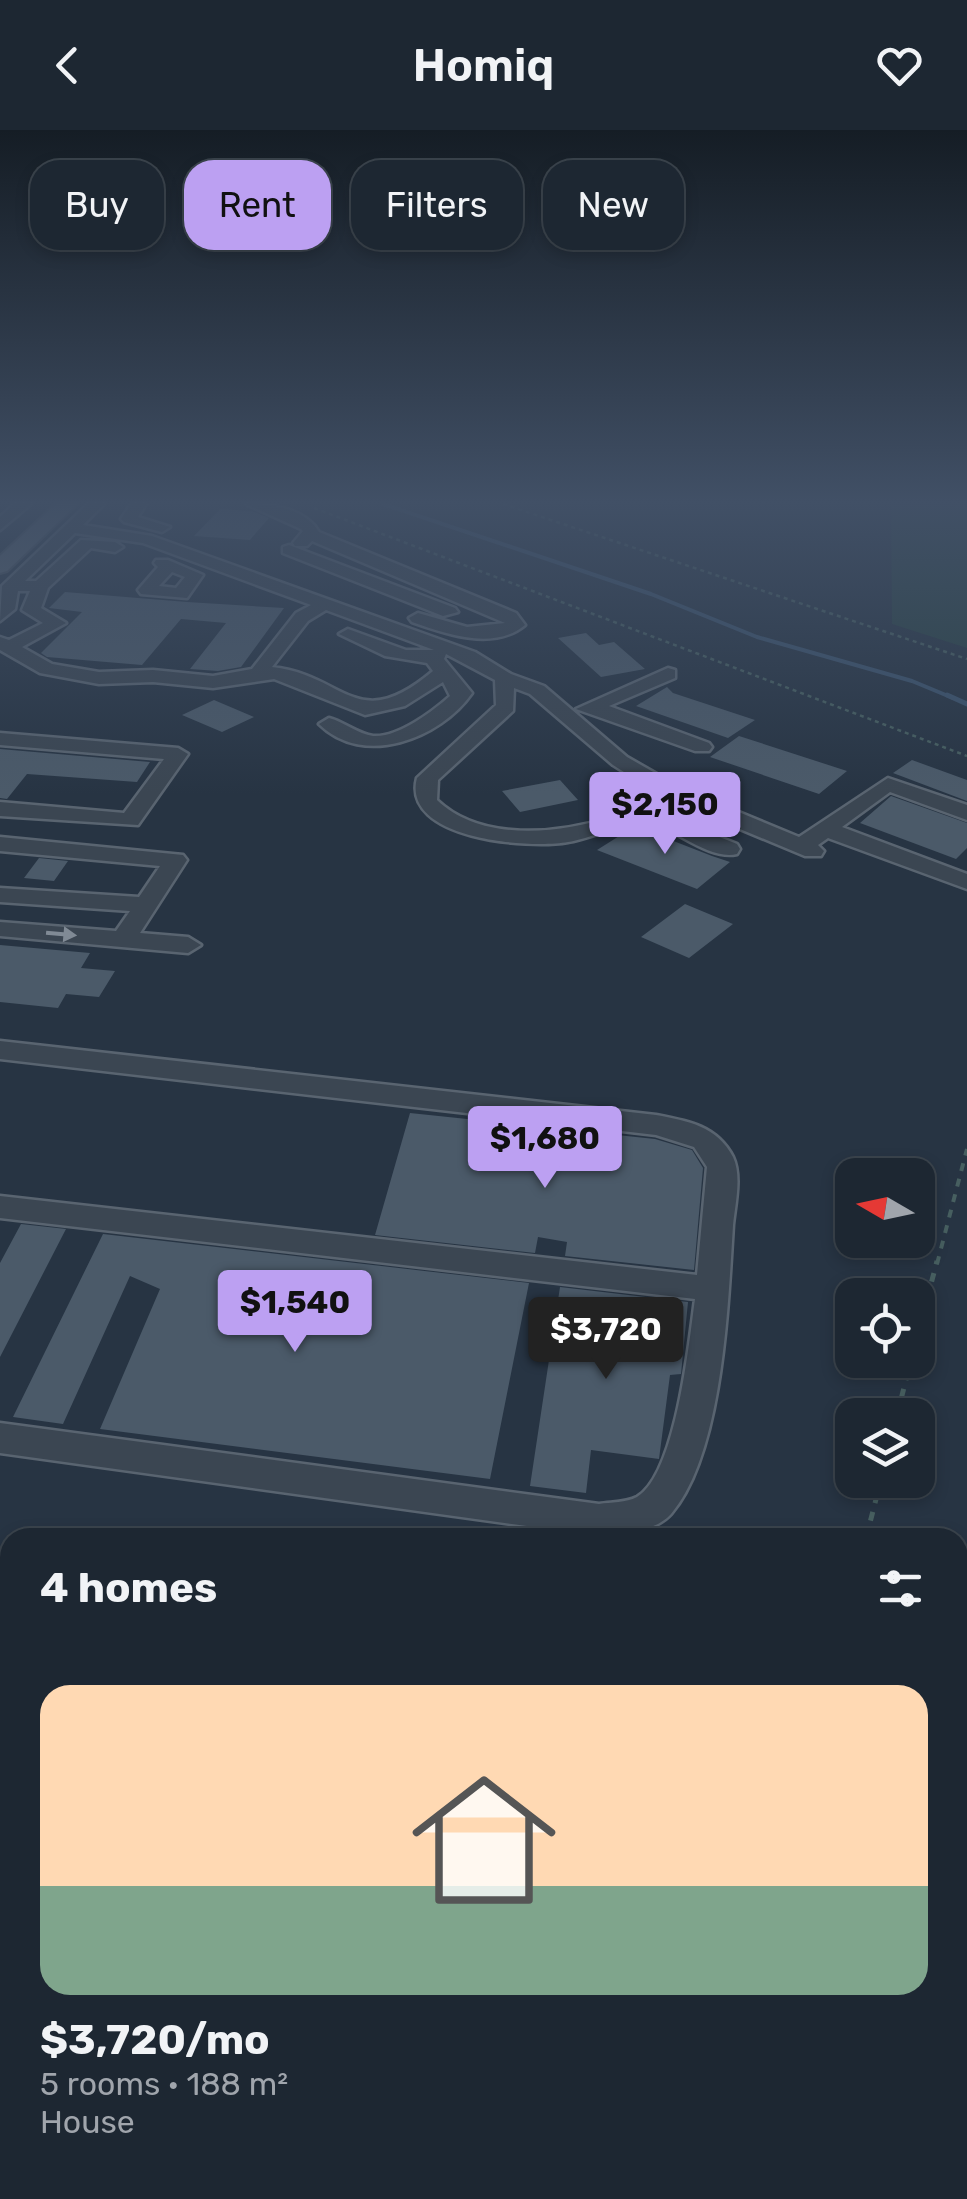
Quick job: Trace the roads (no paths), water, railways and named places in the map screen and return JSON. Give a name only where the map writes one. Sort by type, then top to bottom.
[{"type":"street","points":[[4,644],[56,623],[32,610],[35,601]]},
{"type":"street","points":[[277,601],[312,611],[398,653],[442,659],[538,690],[620,761],[675,794],[807,848],[826,829],[888,784],[967,813]]},
{"type":"street","points":[[374,601],[462,632],[503,632],[516,625],[510,618],[468,601]]},
{"type":"street","points":[[396,601],[503,632]]},
{"type":"street","points":[[258,673],[312,611]]},
{"type":"street","points":[[4,644],[48,669],[99,678],[154,676],[212,682],[277,673],[364,708],[379,708],[408,697],[442,659]]},
{"type":"street","points":[[329,724],[374,742],[404,732],[457,705],[462,693],[442,659]]},
{"type":"street","points":[[564,714],[596,708],[668,674]]},
{"type":"street","points":[[504,678],[506,707],[428,778],[424,793],[430,807],[454,821],[492,832],[551,838],[580,834],[647,813],[729,849]]},
{"type":"street","points":[[596,708],[702,747]]},
{"type":"street","points":[[0,739],[178,754],[130,820],[0,810]]},
{"type":"street","points":[[647,813],[654,800],[675,794]]},
{"type":"street","points":[[826,829],[967,882]]},
{"type":"street","points":[[12,851],[175,860],[123,940]]},
{"type":"street","points":[[0,894],[146,905]]},
{"type":"street","points":[[0,929],[188,946]]},
{"type":"street","points":[[0,1050],[696,1132],[716,1150],[722,1167],[711,1289],[690,1432],[668,1488],[656,1505],[635,1516],[599,1520],[0,1438]]},
{"type":"street","points":[[0,1207],[711,1289]]},
{"type":"waterway","points":[[667,601],[757,637],[912,681],[953,698]]},
{"type":"waterway","points":[[947,695],[967,704]]}]
